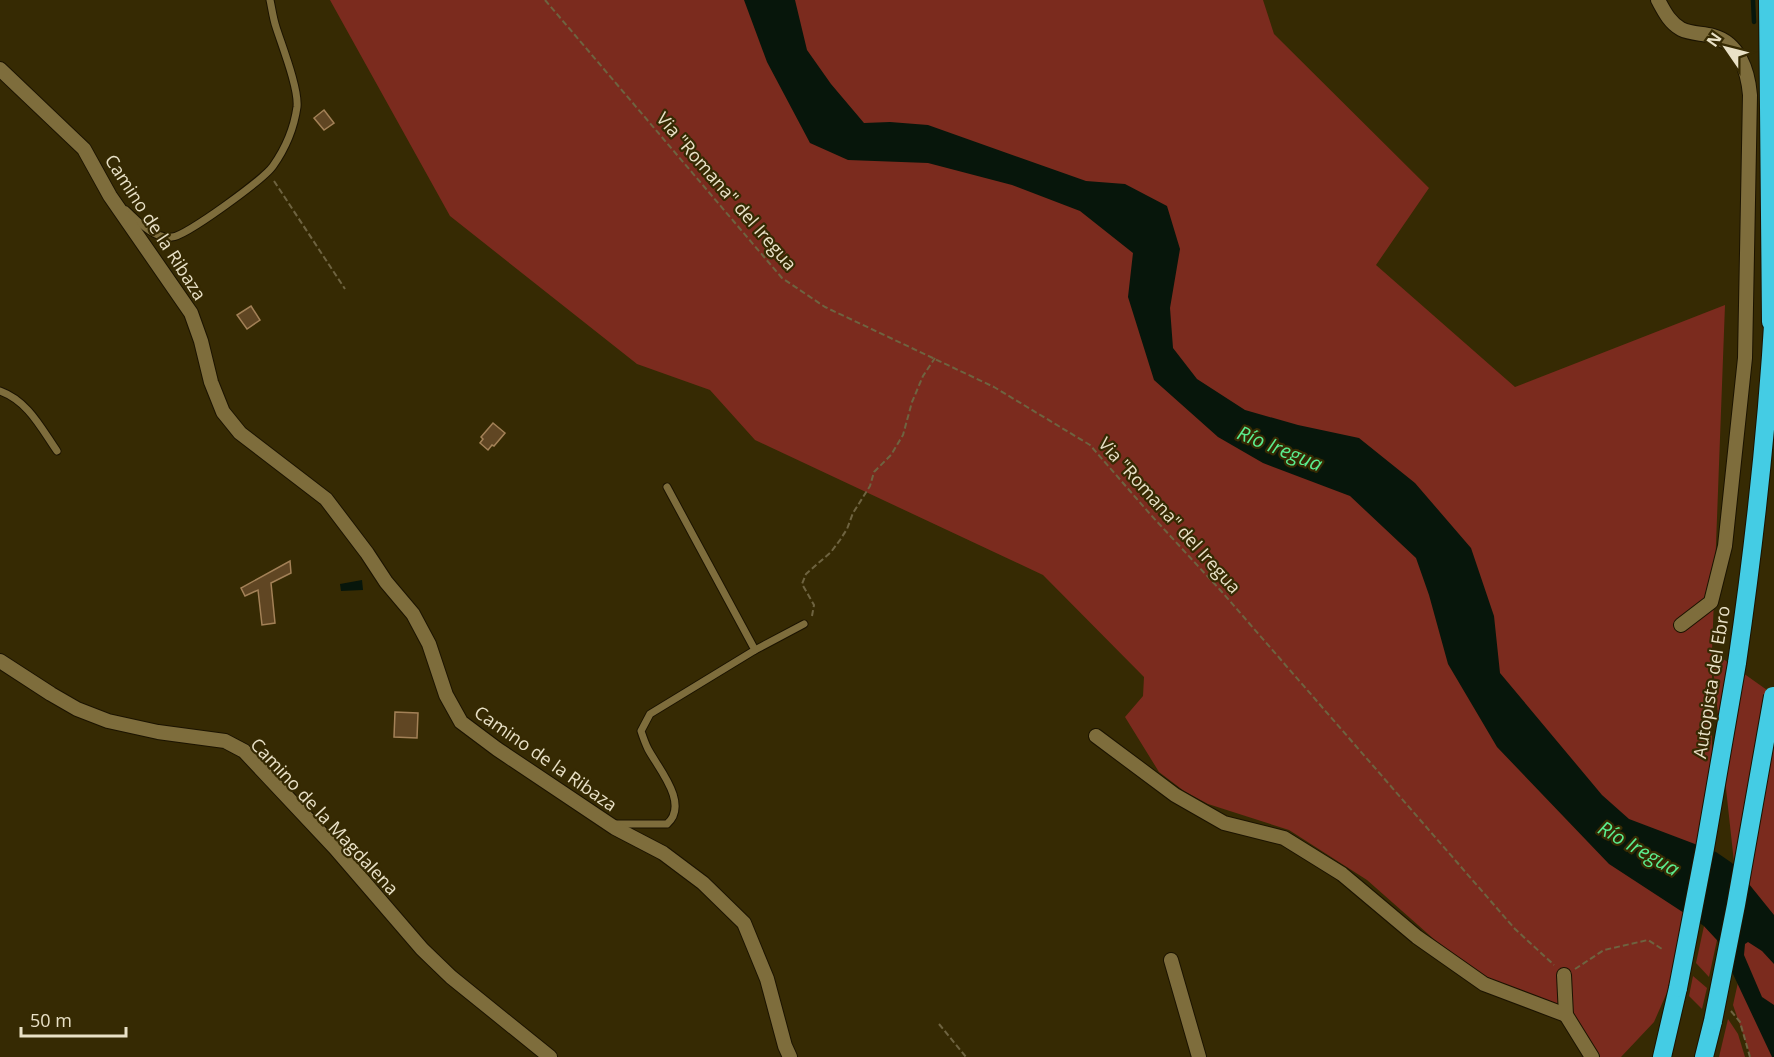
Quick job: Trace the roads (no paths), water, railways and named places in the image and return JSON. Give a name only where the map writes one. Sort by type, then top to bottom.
[{"type":"highway","points":[[1767,0],[1772,353]]},
{"type":"highway","name":"Autopista del Ebro","points":[[1662,1057],[1705,848],[1737,663],[1755,528],[1774,310]]},
{"type":"highway","points":[[1704,1057],[1736,905],[1774,691]]},
{"type":"street","points":[[1658,0],[1668,18],[1680,28],[1690,33],[1716,37],[1737,53],[1747,71],[1750,95],[1745,358],[1725,546],[1711,602],[1681,625]]},
{"type":"street","name":"Camino de la Ribaza","points":[[0,69],[84,149],[110,196],[191,313],[201,341],[211,382],[223,412],[240,433],[327,499],[386,582],[412,614],[429,644],[446,694],[461,722],[497,749],[609,824],[663,853],[703,883],[744,923],[767,979],[790,1057]]},
{"type":"street","name":"Camino de la Magdalena","points":[[0,661],[68,704],[108,721],[158,732],[225,741],[244,751],[335,848],[422,949],[459,985],[550,1057]]},
{"type":"street","points":[[1096,736],[1175,795],[1224,823],[1284,838],[1333,868],[1417,937],[1484,984],[1566,1015]]},
{"type":"street","points":[[1171,960],[1199,1057]]},
{"type":"street","points":[[1564,975],[1566,1015],[1592,1057]]},
{"type":"lane","points":[[110,196],[145,227],[160,236],[173,238],[262,178],[272,168],[288,140],[297,105],[291,74],[270,0]]},
{"type":"lane","points":[[0,391],[10,394],[27,407],[57,451]]},
{"type":"lane","points":[[667,487],[755,650]]},
{"type":"lane","points":[[609,824],[667,824],[672,820],[675,809],[670,784],[649,750],[641,731],[650,714],[755,650],[804,624]]},
{"type":"water","name":"Río Iregua","points":[[744,0],[795,0],[807,50],[831,84],[864,123],[890,122],[928,125],[1086,181],[1125,184],[1167,206],[1180,249],[1170,308],[1173,348],[1197,379],[1245,410],[1298,425],[1359,438],[1415,483],[1471,548],[1494,616],[1500,673],[1602,795],[1629,819],[1716,852],[1732,863],[1774,915],[1774,964],[1762,951],[1748,942],[1745,944],[1744,955],[1762,997],[1774,1005],[1774,1057],[1717,940],[1704,926],[1609,864],[1497,747],[1448,664],[1416,558],[1350,496],[1263,463],[1218,437],[1154,380],[1128,297],[1133,253],[1080,211],[1012,185],[928,163],[848,160],[810,143],[767,62]]},
{"type":"water","points":[[362,580],[363,590],[341,591],[340,584]]},
{"type":"waterway","points":[[1753,0],[1754,22]]}]
